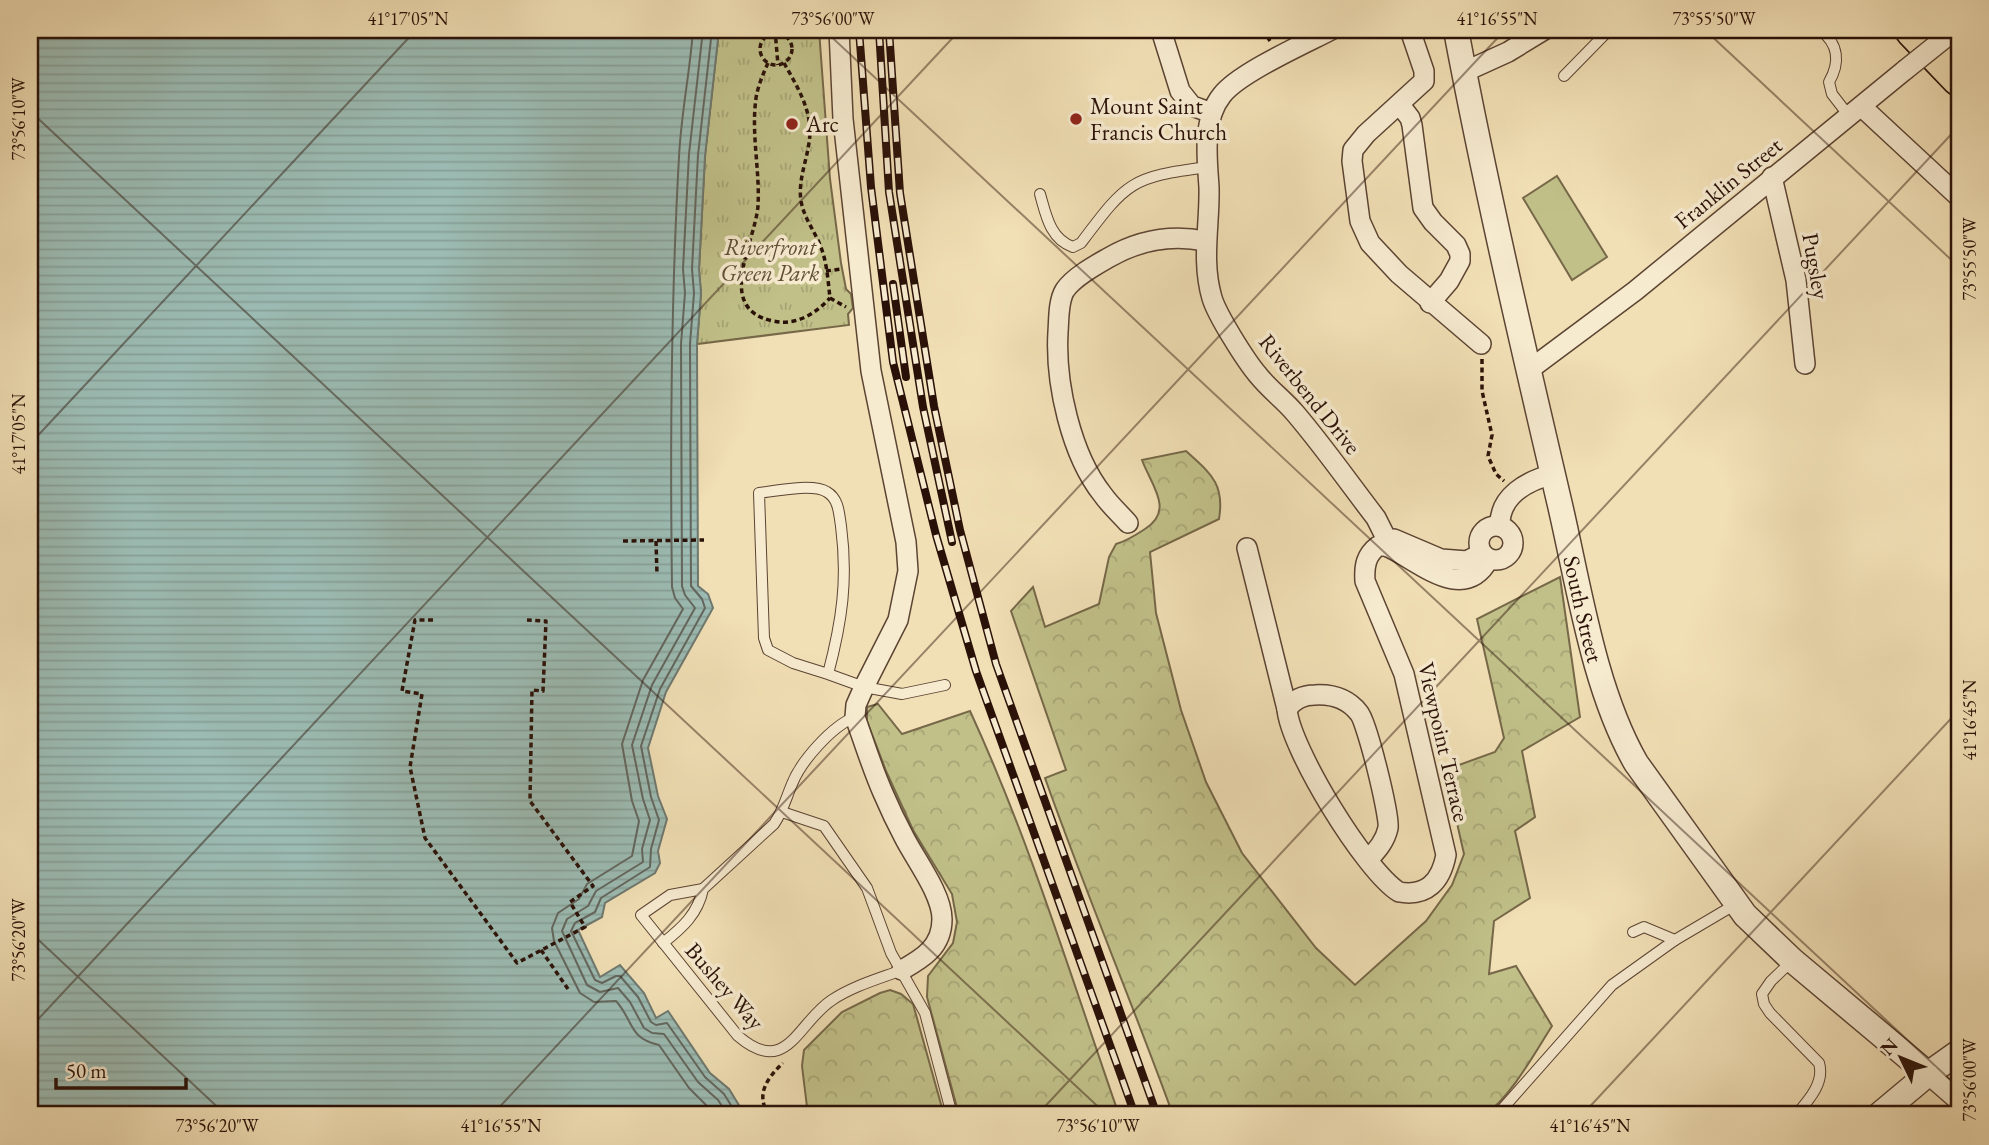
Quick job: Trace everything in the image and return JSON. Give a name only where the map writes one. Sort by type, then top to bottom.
[{"type":"highway","points":[[1913,30],[1959,78]]},
{"type":"highway","points":[[1948,30],[1959,42]]},
{"type":"street","points":[[839,30],[843,119],[871,371],[906,542],[908,571],[898,620],[888,645],[856,705],[855,717],[882,792],[942,911],[939,936],[932,950],[901,970]]},
{"type":"street","points":[[1161,30],[1180,91],[1192,106],[1212,113]]},
{"type":"street","name":"Riverbend Drive","points":[[1331,30],[1240,79],[1222,95],[1212,113],[1207,142],[1210,216],[1205,257],[1212,298],[1220,317],[1257,375],[1294,411],[1376,518],[1385,540]]},
{"type":"street","points":[[1410,30],[1424,71],[1424,81],[1366,134],[1353,150],[1360,221],[1370,243],[1399,274],[1481,344]]},
{"type":"street","name":"South Street","points":[[1456,30],[1528,370],[1597,660],[1622,739],[1636,763],[1745,915],[1792,960],[1928,1074]]},
{"type":"street","points":[[1464,72],[1508,52],[1544,30]]},
{"type":"street","name":"Franklin Street","points":[[1528,370],[1635,291],[1955,30]]},
{"type":"street","points":[[1400,105],[1412,125],[1423,208],[1460,254],[1460,261],[1449,281],[1430,303]]},
{"type":"street","points":[[1856,112],[1959,197]]},
{"type":"street","name":"Pugsley","points":[[1772,177],[1796,280],[1805,365]]},
{"type":"street","points":[[1128,523],[1102,494],[1091,476],[1067,415],[1058,355],[1058,323],[1063,295],[1065,290],[1087,271],[1127,248],[1163,237],[1205,241]]},
{"type":"street","points":[[1500,526],[1503,508],[1515,492],[1524,485],[1553,474]]},
{"type":"street","points":[[1385,540],[1441,559],[1467,561],[1486,556],[1498,560],[1506,557],[1513,546],[1511,534],[1500,526],[1493,526],[1482,533],[1479,547],[1486,556]]},
{"type":"street","name":"Viewpoint Terrace","points":[[1247,548],[1290,725],[1331,808],[1368,860],[1394,889],[1409,894],[1419,893],[1435,883],[1446,855],[1404,674],[1395,647],[1365,581],[1364,568],[1369,555],[1385,540]]},
{"type":"street","points":[[1287,709],[1293,702],[1305,696],[1320,694],[1338,697],[1360,713],[1388,822],[1384,840],[1368,860]]},
{"type":"street","points":[[1879,1115],[1959,1052]]},
{"type":"street","points":[[1928,1074],[1959,1101]]},
{"type":"lane","points":[[1564,76],[1609,30]]},
{"type":"lane","points":[[1820,30],[1826,34],[1836,51],[1836,69],[1829,82],[1832,94],[1856,112]]},
{"type":"lane","points":[[1040,194],[1053,232],[1073,247],[1081,243],[1112,202],[1134,183],[1169,172],[1208,167]]},
{"type":"lane","points":[[828,674],[845,586],[845,561],[838,506],[832,495],[815,488],[758,493],[764,639],[768,650],[793,663],[864,687],[902,694],[945,685]]},
{"type":"lane","name":"Bushey Way","points":[[663,943],[689,921],[704,889],[774,824],[801,767],[834,731],[855,717]]},
{"type":"lane","points":[[782,812],[824,826],[867,888],[891,953],[925,1013],[952,1115]]},
{"type":"lane","name":"Bushey Way","points":[[704,889],[670,895],[641,915],[738,1036],[757,1049],[770,1053],[783,1049],[828,1002],[861,985],[901,970]]},
{"type":"lane","points":[[1497,1115],[1612,985],[1675,940],[1736,903]]},
{"type":"lane","points":[[1633,932],[1644,927],[1675,940]]},
{"type":"lane","points":[[1792,960],[1762,994],[1770,1013],[1819,1063],[1822,1071],[1814,1092],[1796,1115]]},
{"type":"path","points":[[775,31],[787,36],[791,41],[792,53],[784,63],[778,65],[768,63],[763,58],[760,45],[763,39],[775,31]]},
{"type":"path","points":[[775,31],[778,65]]},
{"type":"path","points":[[768,63],[756,98],[758,207],[740,289],[747,304],[759,316],[782,323],[813,314],[830,298],[821,246],[806,217],[801,200],[801,179],[810,135],[809,118],[802,97],[784,63]]},
{"type":"path","points":[[1481,344],[1482,391],[1492,435],[1488,456],[1496,474],[1515,492]]},
{"type":"path","points":[[623,541],[704,540]]},
{"type":"path","points":[[656,541],[657,575]]},
{"type":"path","points":[[433,620],[415,620],[402,691],[422,694],[410,767],[425,838],[517,963],[585,927],[570,902],[593,886],[530,801],[532,690],[543,691],[546,621],[527,620]]},
{"type":"path","points":[[541,950],[568,989]]},
{"type":"green space","name":"Riverfront Green Park","points":[[719,30],[819,30],[830,179],[841,263],[853,308],[848,314],[849,325],[697,344],[705,156]]},
{"type":"green space","points":[[1557,176],[1607,257],[1572,280],[1523,198]]},
{"type":"green space","points":[[1186,451],[1214,480],[1220,496],[1220,507],[1219,519],[1150,552],[1156,613],[1181,710],[1206,782],[1242,853],[1316,948],[1355,985],[1426,921],[1452,885],[1464,854],[1445,770],[1495,752],[1504,738],[1477,619],[1560,577],[1580,717],[1522,751],[1535,817],[1515,831],[1530,898],[1494,921],[1489,974],[1516,966],[1552,1026],[1504,1097],[1485,1115],[1173,1115],[1045,778],[1066,770],[1011,611],[1033,587],[1045,627],[1099,604],[1109,557],[1116,544],[1145,529],[1154,522],[1158,514],[1158,497],[1142,460]]},
{"type":"green space","points":[[878,704],[902,734],[970,711],[1031,860],[1119,1115],[959,1115],[927,997],[928,976],[953,943],[957,922],[952,894],[913,830],[886,771],[867,721],[867,707]]},
{"type":"green space","points":[[890,990],[901,994],[913,1004],[944,1115],[808,1115],[802,1066],[804,1050],[842,1012]]},
{"type":"water","points":[[30,30],[719,30],[705,156],[697,344],[698,586],[708,594],[713,608],[666,692],[648,748],[658,796],[667,819],[658,851],[660,863],[655,873],[605,903],[602,917],[578,930],[600,977],[620,965],[644,993],[656,1018],[668,1011],[710,1073],[729,1089],[745,1115],[30,1115]]},
{"type":"railway","points":[[859,30],[871,187],[893,362],[936,535],[976,671],[1135,1115]]},
{"type":"railway","points":[[879,30],[889,192],[923,407],[952,542]]},
{"type":"railway","points":[[889,30],[900,193],[934,406],[960,530],[996,664],[1157,1115]]},
{"type":"railway","points":[[893,284],[906,377]]},
{"type":"place","name":"Mount Saint Francis Church","points":[[1076,119]]},
{"type":"place","name":"Arc","points":[[792,124]]}]
